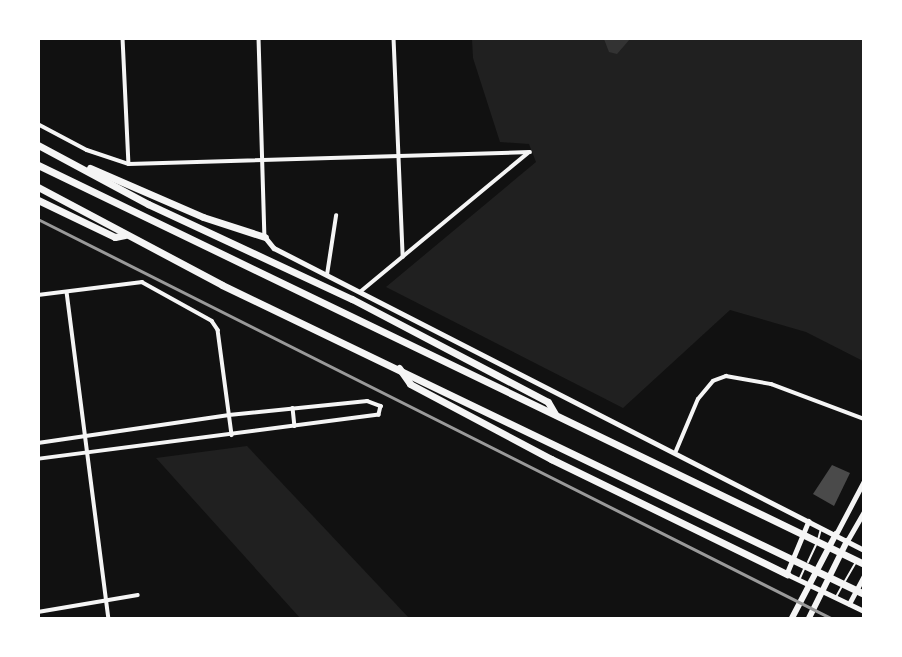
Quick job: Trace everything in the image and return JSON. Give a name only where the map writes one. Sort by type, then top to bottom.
[{"type":"highway","points":[[38,145],[364,305],[548,402],[556,414]]},
{"type":"highway","points":[[63,158],[203,218],[265,237]]},
{"type":"highway","points":[[38,165],[206,250],[657,462],[863,564]]},
{"type":"highway","points":[[38,187],[125,235],[863,594]]},
{"type":"highway","points":[[38,200],[114,237],[125,235]]},
{"type":"highway","points":[[399,367],[410,384],[433,397],[787,574]]},
{"type":"main road","points":[[792,618],[811,585],[833,533],[863,481]]},
{"type":"main road","points":[[809,618],[863,512]]},
{"type":"street","points":[[123,38],[130,164]]},
{"type":"street","points":[[259,38],[266,161],[265,237],[274,248],[676,451],[863,550]]},
{"type":"street","points":[[394,38],[403,257]]},
{"type":"street","points":[[38,124],[87,150],[130,164],[145,165],[530,152],[360,292]]},
{"type":"street","points":[[327,275],[336,216]]},
{"type":"street","points":[[38,295],[142,282],[212,321],[218,330],[232,435]]},
{"type":"street","points":[[67,292],[109,618]]},
{"type":"street","points":[[676,451],[698,399],[713,381],[726,376],[771,384],[863,419]]},
{"type":"street","points":[[38,443],[293,408],[374,401],[381,406],[379,415],[38,459]]},
{"type":"street","points":[[293,408],[295,426]]},
{"type":"street","points":[[809,521],[787,574],[863,611]]},
{"type":"street","points":[[849,604],[863,576]]},
{"type":"street","points":[[38,612],[107,603],[138,595]]},
{"type":"lane","points":[[809,521],[822,530],[833,533]]},
{"type":"lane","points":[[799,580],[822,530]]},
{"type":"lane","points":[[836,598],[863,550]]},
{"type":"shaded area","points":[[604,38],[630,39],[617,54],[609,52]]},
{"type":"shaded area","points":[[472,39],[863,39],[863,361],[806,332],[730,310],[623,408],[386,287],[536,162],[529,144],[500,142],[473,58]]},
{"type":"shaded area","points":[[247,446],[409,618],[300,618],[156,458]]},
{"type":"building","points":[[832,465],[850,473],[834,506],[813,494]]},
{"type":"railway","points":[[38,219],[831,618]]}]
